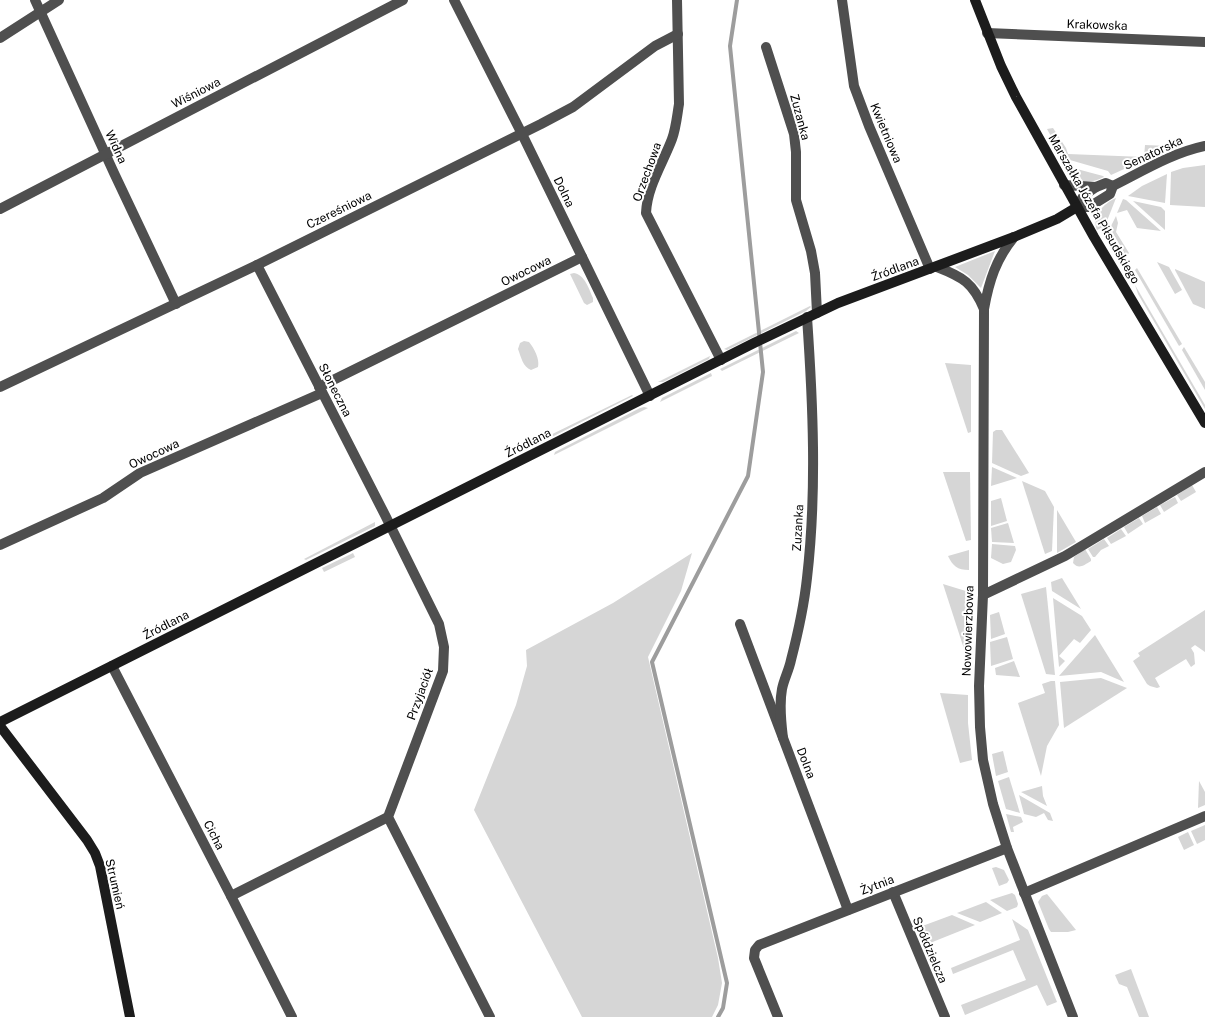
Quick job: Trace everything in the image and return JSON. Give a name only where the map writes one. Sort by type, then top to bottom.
[{"type":"street","name":"Widna","points":[[35,0],[176,304]]},
{"type":"street","points":[[0,38],[60,0]]},
{"type":"street","name":"Wiśniowa","points":[[0,209],[403,0]]},
{"type":"street","name":"Dolna","points":[[454,0],[522,134],[650,396]]},
{"type":"street","points":[[677,0],[678,34]]},
{"type":"street","name":"Kwietniowa","points":[[842,0],[854,86],[869,126],[934,268]]},
{"type":"street","name":"Marszałka Józefa Piłsudskiego","points":[[975,0],[987,33],[1016,97],[1064,185],[1205,422]]},
{"type":"street","name":"Krakowska","points":[[987,33],[1205,42]]},
{"type":"street","name":"Czereśniowa","points":[[0,387],[176,304],[522,134],[573,107],[655,46],[678,34]]},
{"type":"street","name":"Orzechowa","points":[[678,34],[679,104],[677,119],[646,204],[646,214],[721,360]]},
{"type":"street","name":"Zuzanka","points":[[766,48],[794,134],[796,200],[811,251],[815,273],[812,315],[813,500],[810,555],[805,599],[792,659],[782,690],[780,712],[783,738]]},
{"type":"street","name":"Senatorska","points":[[1064,185],[1096,187],[1106,184],[1113,186],[1165,160],[1205,146]]},
{"type":"street","name":"Senatorska","points":[[1077,207],[1089,207],[1110,194],[1113,186]]},
{"type":"street","points":[[1077,207],[1084,195],[1096,187]]},
{"type":"street","name":"Źródlana","points":[[0,724],[764,338],[838,303],[1014,237],[1057,219],[1077,207]]},
{"type":"street","name":"Nowowierzbowa","points":[[1014,237],[1003,251],[991,278],[984,309],[983,595],[979,686],[980,727],[983,760],[993,804],[1007,848],[1073,1017]]},
{"type":"street","name":"Owocowa","points":[[0,546],[102,498],[140,473],[320,390],[582,258]]},
{"type":"street","name":"Słoneczna","points":[[256,265],[391,526]]},
{"type":"street","points":[[934,268],[949,272],[967,282],[976,291],[984,309]]},
{"type":"street","points":[[983,595],[1065,556],[1205,472]]},
{"type":"street","name":"Przyjaciół","points":[[388,817],[443,671],[444,647],[440,624],[391,526]]},
{"type":"street","name":"Dolna","points":[[740,624],[848,910]]},
{"type":"street","name":"Cicha","points":[[112,666],[292,1017]]},
{"type":"street","name":"Strumień","points":[[0,724],[95,853],[100,866],[130,1017]]},
{"type":"street","points":[[1024,893],[1205,816]]},
{"type":"street","points":[[231,896],[388,817],[490,1017]]},
{"type":"street","name":"Żytnia","points":[[778,1017],[754,958],[757,947],[761,944],[1007,848]]},
{"type":"street","name":"Spółdzielcza","points":[[893,892],[945,1017]]},
{"type":"shaded area","points":[[1053,128],[1068,154],[1144,157],[1145,145],[1168,146],[1170,148],[1111,175],[1108,171],[1063,158],[1047,129]]},
{"type":"shaded area","points":[[1062,165],[1104,177],[1085,182],[1080,181],[1070,176]]},
{"type":"shaded area","points":[[1205,165],[1205,207],[1170,205],[1171,172]]},
{"type":"shaded area","points":[[1167,174],[1165,203],[1128,196],[1142,186]]},
{"type":"shaded area","points":[[1116,198],[1105,226],[1097,230],[1097,215],[1107,203]]},
{"type":"shaded area","points":[[1123,199],[1161,231],[1137,228],[1127,210],[1117,213]]},
{"type":"shaded area","points":[[1133,201],[1161,207],[1165,211],[1165,230]]},
{"type":"shaded area","points":[[1116,216],[1118,223],[1116,232],[1129,253],[1126,256],[1110,228]]},
{"type":"shaded area","points":[[995,251],[981,288],[968,275],[955,267]]},
{"type":"shaded area","points":[[1157,262],[1169,267],[1182,290],[1175,294]]},
{"type":"shaded area","points":[[1137,268],[1182,344],[1179,346],[1135,270]]},
{"type":"shaded area","points":[[1175,269],[1205,282],[1205,309],[1193,304]]},
{"type":"shaded area","points":[[574,273],[581,276],[586,283],[593,302],[587,305],[584,303],[570,274]]},
{"type":"shaded area","points":[[1135,285],[1205,405],[1205,409],[1138,294]]},
{"type":"shaded area","points":[[810,306],[806,311],[727,350],[724,349]]},
{"type":"shaded area","points":[[796,331],[799,333],[722,371],[720,369]]},
{"type":"shaded area","points":[[524,341],[529,342],[535,350],[537,357],[538,367],[531,370],[524,364],[518,349],[520,343]]},
{"type":"shaded area","points":[[1184,347],[1205,382],[1205,390],[1182,350]]},
{"type":"shaded area","points":[[710,356],[709,359],[663,382],[658,382]]},
{"type":"shaded area","points":[[945,363],[971,365],[971,432],[968,433]]},
{"type":"shaded area","points":[[711,373],[712,376],[660,402],[662,398]]},
{"type":"shaded area","points":[[632,395],[536,445],[534,443]]},
{"type":"shaded area","points":[[644,407],[648,408],[554,455],[555,452]]},
{"type":"shaded area","points":[[1002,430],[1029,473],[1021,476],[992,463],[993,432]]},
{"type":"shaded area","points":[[992,467],[1017,478],[991,486]]},
{"type":"shaded area","points":[[943,472],[970,472],[971,540],[966,541]]},
{"type":"shaded area","points":[[1022,481],[1045,491],[1054,507],[1052,551],[1045,554]]},
{"type":"shaded area","points":[[1192,485],[1196,492],[1181,501],[1177,495]]},
{"type":"shaded area","points":[[1175,497],[1178,503],[1164,512],[1160,505]]},
{"type":"shaded area","points":[[1001,498],[1007,521],[991,526],[991,501]]},
{"type":"shaded area","points":[[1157,507],[1161,514],[1145,523],[1142,516]]},
{"type":"shaded area","points":[[1057,510],[1076,542],[1057,553]]},
{"type":"shaded area","points":[[1139,518],[1143,524],[1128,534],[1124,527]]},
{"type":"shaded area","points":[[375,522],[375,526],[306,560],[304,559]]},
{"type":"shaded area","points":[[1008,523],[1014,543],[992,542],[991,528]]},
{"type":"shaded area","points":[[1121,529],[1126,536],[1111,544],[1107,538]]},
{"type":"shaded area","points":[[1104,539],[1109,546],[1093,557],[1088,549]]},
{"type":"shaded area","points":[[992,544],[1015,546],[1016,550],[1011,562],[1003,564],[991,558]]},
{"type":"shaded area","points":[[1085,549],[1091,561],[1082,566],[1075,565],[1073,563],[1074,557]]},
{"type":"shaded area","points":[[969,550],[969,570],[956,567],[948,556]]},
{"type":"shaded area","points":[[353,553],[355,557],[324,572],[322,568]]},
{"type":"shaded area","points":[[692,553],[681,591],[648,657],[718,958],[722,983],[718,1005],[712,1017],[582,1017],[474,810],[516,705],[527,666],[526,650],[613,603]]},
{"type":"shaded area","points":[[1062,578],[1081,609],[1052,591],[1051,582]]},
{"type":"shaded area","points":[[943,584],[969,592],[969,651],[965,652]]},
{"type":"shaded area","points":[[1046,587],[1055,675],[1046,674],[1021,594]]},
{"type":"shaded area","points":[[1053,598],[1082,616],[1091,630],[1080,643],[1074,639],[1059,656],[1065,661],[1059,667]]},
{"type":"shaded area","points":[[1205,610],[1205,652],[1195,645],[1191,648],[1194,653],[1195,664],[1191,667],[1186,659],[1155,678],[1160,687],[1157,688],[1147,684],[1133,661],[1140,656],[1138,653]]},
{"type":"shaded area","points":[[999,612],[1005,634],[991,639],[990,615]]},
{"type":"shaded area","points":[[1095,635],[1124,682],[1101,672],[1059,676]]},
{"type":"shaded area","points":[[1007,637],[1013,659],[991,666],[990,642]]},
{"type":"shaded area","points":[[1014,661],[1020,677],[996,675],[995,668]]},
{"type":"shaded area","points":[[1101,678],[1127,688],[1064,728],[1060,682]]},
{"type":"shaded area","points":[[1055,681],[1059,725],[1047,746],[1041,776],[1018,703],[1045,693],[1042,684]]},
{"type":"shaded area","points":[[940,693],[968,695],[968,723],[972,760],[960,763]]},
{"type":"shaded area","points":[[1003,751],[1008,772],[996,776],[992,754]]},
{"type":"shaded area","points":[[1009,777],[1020,813],[1006,809],[998,781]]},
{"type":"shaded area","points":[[1199,781],[1205,792],[1205,805],[1198,808]]},
{"type":"shaded area","points":[[1042,786],[1047,806],[1021,792]]},
{"type":"shaded area","points":[[1019,795],[1050,813],[1053,821],[1048,820],[1044,813],[1036,817],[1024,814]]},
{"type":"shaded area","points":[[1006,814],[1021,817],[1023,822],[1013,827],[1014,832],[1011,832]]},
{"type":"shaded area","points":[[1205,825],[1205,840],[1197,844],[1191,831]]},
{"type":"shaded area","points":[[1188,832],[1194,845],[1184,850],[1178,837]]},
{"type":"shaded area","points":[[996,867],[1004,870],[1009,880],[1007,883],[999,886],[992,868]]},
{"type":"shaded area","points":[[1012,893],[1015,895],[1018,904],[1017,907],[1007,911],[990,900]]},
{"type":"shaded area","points":[[1047,894],[1076,930],[1051,932],[1038,902],[1042,896]]},
{"type":"shaded area","points":[[986,902],[1002,913],[980,922],[957,913]]},
{"type":"shaded area","points":[[952,915],[975,925],[925,945],[917,928]]},
{"type":"shaded area","points":[[1012,919],[1028,930],[1057,1002],[1047,1006],[1037,985],[965,1015],[961,1005],[1026,980],[1013,950],[953,974],[951,968],[1020,940]]},
{"type":"shaded area","points":[[1131,969],[1149,1017],[1139,1017],[1127,987],[1119,984],[1115,975]]},
{"type":"waterway","points":[[718,1017],[723,1008],[727,983],[652,662],[748,476],[763,372],[730,46],[737,0]]}]
